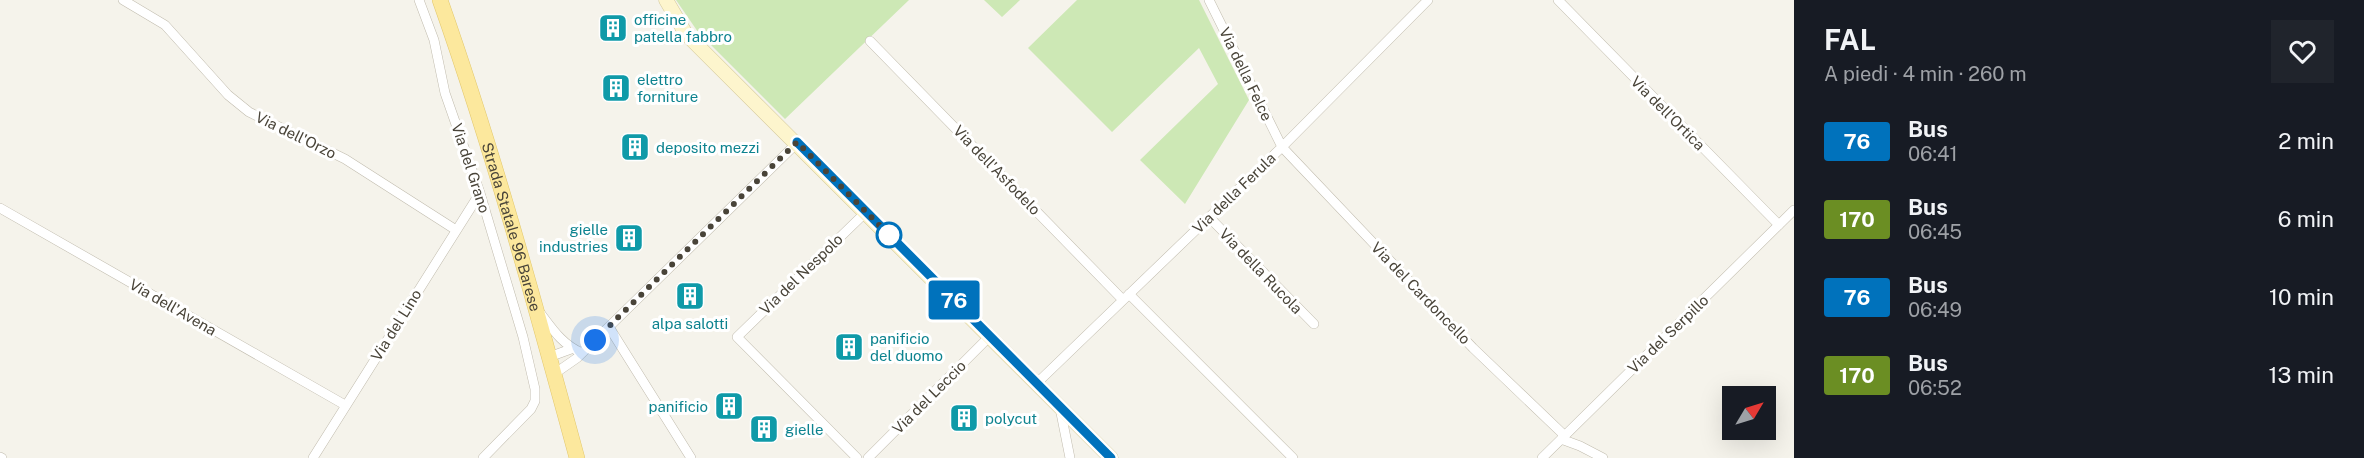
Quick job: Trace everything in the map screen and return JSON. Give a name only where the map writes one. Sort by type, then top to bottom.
[{"type":"main road","name":"Strada Statale 96 Barese","points":[[440,0],[518,244],[577,458]]},
{"type":"main road","points":[[666,0],[686,33],[1111,458]]},
{"type":"street","name":"Via dell'Orzo","points":[[123,0],[165,25],[228,94],[258,118],[345,159],[456,230]]},
{"type":"street","name":"Via del Grano","points":[[419,0],[434,40],[445,93],[480,193],[534,377],[535,401],[531,409],[483,458]]},
{"type":"street","name":"Via della Felce","points":[[1209,0],[1282,147]]},
{"type":"street","name":"Via della Ferula","points":[[1037,383],[1282,147],[1428,0]]},
{"type":"street","name":"Via dell'Ortica","points":[[1558,0],[1779,225]]},
{"type":"street","name":"Via dell'Asfodelo","points":[[870,41],[1126,297],[1293,458]]},
{"type":"street","points":[[554,374],[582,353],[797,142]]},
{"type":"street","name":"Via del Cardoncello","points":[[1282,147],[1473,348],[1562,437]]},
{"type":"street","name":"Via del Lino","points":[[313,458],[480,193]]},
{"type":"street","name":"Via dell'Avena","points":[[0,208],[345,405]]},
{"type":"street","name":"Via del Serpillo","points":[[1542,458],[1794,210]]},
{"type":"street","name":"Via del Nespolo","points":[[857,458],[737,337],[866,212]]},
{"type":"street","name":"Via della Rucola","points":[[1209,217],[1314,324]]},
{"type":"street","points":[[536,308],[555,334],[571,349],[582,353]]},
{"type":"street","points":[[609,327],[691,458]]},
{"type":"street","points":[[523,337],[543,334]]},
{"type":"street","name":"Via del Leccio","points":[[868,458],[990,336]]},
{"type":"street","points":[[549,357],[571,349]]},
{"type":"street","points":[[1060,406],[1070,458]]},
{"type":"street","points":[[1562,437],[1603,458]]},
{"type":"green space","points":[[676,0],[909,0],[785,119],[698,32]]},
{"type":"green space","points":[[984,0],[1020,0],[1002,17]]},
{"type":"green space","points":[[1077,0],[1199,0],[1249,100],[1185,204],[1140,160],[1218,84],[1199,48],[1112,132],[1028,48]]},
{"type":"bus line","name":"76","points":[[797,142],[1111,458]]},
{"type":"place","name":"officine patella fabbro","points":[[613,28]]},
{"type":"place","name":"elettro forniture","points":[[616,88]]},
{"type":"place","name":"deposito mezzi","points":[[635,147]]},
{"type":"place","name":"gielle industries","points":[[629,238]]},
{"type":"place","name":"alpa salotti","points":[[690,296]]},
{"type":"place","name":"panificio del duomo","points":[[849,347]]},
{"type":"place","name":"panificio","points":[[729,406]]},
{"type":"place","name":"polycut","points":[[964,418]]},
{"type":"place","name":"gielle","points":[[764,429]]},
{"type":"route","points":[[595,340],[797,142],[889,235]]}]
